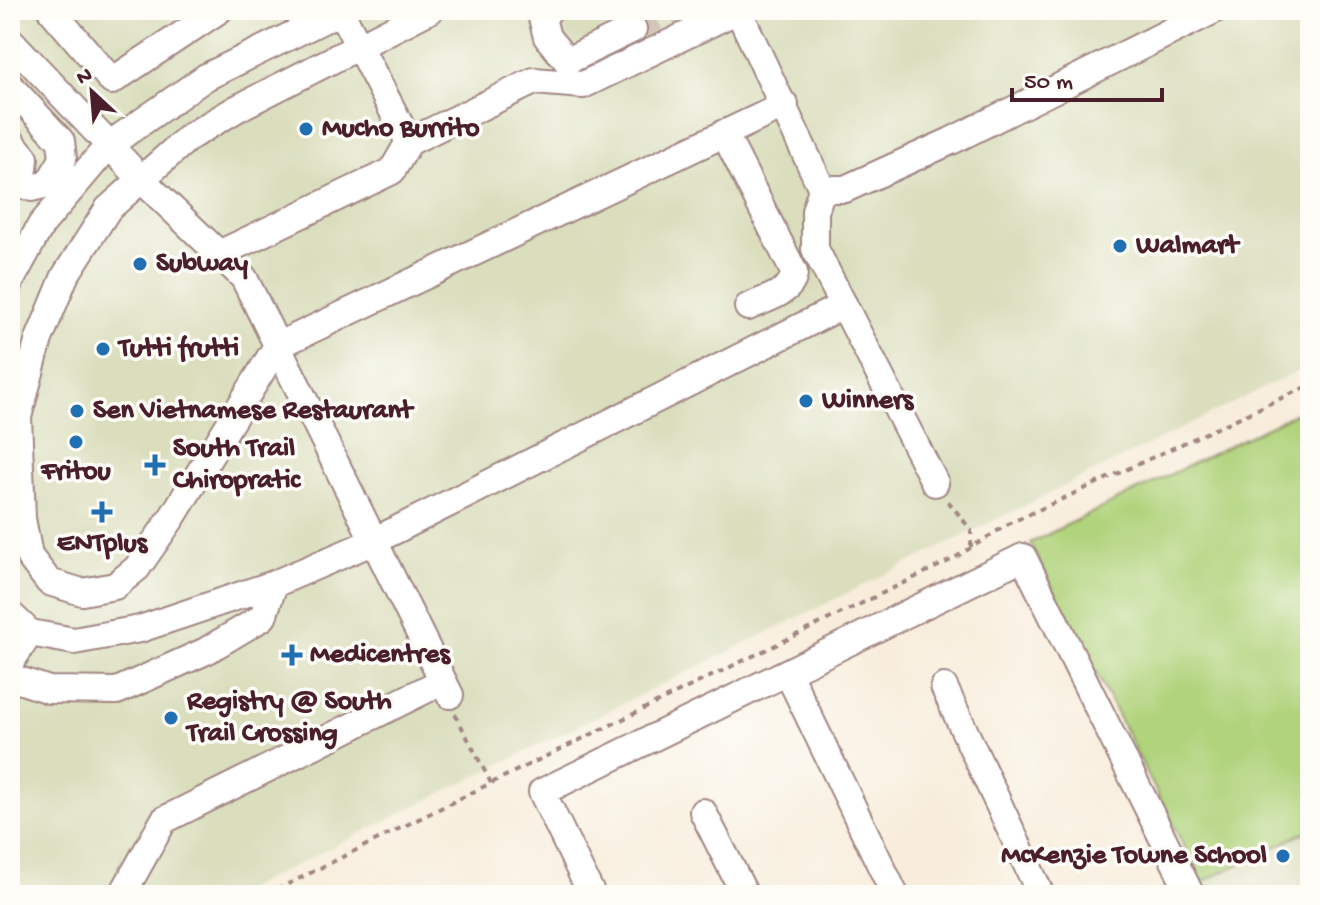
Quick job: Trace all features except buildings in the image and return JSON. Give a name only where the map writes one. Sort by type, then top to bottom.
[{"type":"street","points":[[51,10],[112,81],[219,10]]},
{"type":"street","points":[[10,281],[41,225],[109,145],[206,77],[341,10],[409,142]]},
{"type":"street","points":[[430,10],[238,108],[189,137],[108,209],[65,276],[39,339],[18,417],[16,518],[29,556],[49,582],[82,592],[115,586],[137,568],[277,346],[785,105]]},
{"type":"street","points":[[549,10],[542,18],[547,37],[567,61],[633,29]]},
{"type":"street","points":[[219,254],[392,171],[409,142],[534,81],[583,85],[738,10],[822,189],[815,211],[815,249],[935,483]]},
{"type":"street","points":[[822,189],[845,189],[951,141],[1214,10]]},
{"type":"street","points":[[10,40],[141,179],[244,278],[449,696],[164,820],[122,895]]},
{"type":"street","points":[[10,86],[61,141],[63,159],[48,184],[32,188],[10,181]]},
{"type":"street","points":[[724,133],[794,272],[790,288],[748,307]]},
{"type":"street","points":[[10,140],[25,158],[24,169],[10,181]]},
{"type":"street","points":[[10,614],[30,633],[74,641],[140,629],[274,584],[372,542],[844,305]]},
{"type":"street","points":[[592,895],[542,792],[1023,557],[1191,895]]},
{"type":"street","points":[[10,677],[49,690],[117,691],[206,651],[263,617],[274,584]]},
{"type":"street","points":[[10,663],[30,633]]},
{"type":"street","points":[[788,673],[895,895]]},
{"type":"street","points":[[944,687],[1041,895]]},
{"type":"street","points":[[703,812],[745,895]]},
{"type":"path","points":[[266,895],[971,547],[1010,523],[1310,385]]},
{"type":"path","points":[[935,483],[971,530],[971,547]]},
{"type":"path","points":[[449,696],[491,783]]},
{"type":"shaded area","points":[[10,10],[1310,10],[1310,365],[235,895],[10,895]]},
{"type":"shaded area","name":"McKenzie Towne School","points":[[1310,830],[1310,895],[1208,895],[1202,882]]},
{"type":"green space","points":[[1310,406],[1310,830],[1202,882],[1030,543]]},
{"type":"tunnel","points":[[633,29],[672,10]]},
{"type":"place","name":"Mucho Burrito","points":[[306,129]]},
{"type":"place","name":"Walmart","points":[[1120,246]]},
{"type":"place","name":"Subway","points":[[140,264]]},
{"type":"place","name":"Tutti frutti","points":[[103,349]]},
{"type":"place","name":"Winners","points":[[806,401]]},
{"type":"place","name":"Sen Vietnamese Restaurant","points":[[77,411]]},
{"type":"place","name":"Fritou","points":[[76,442]]},
{"type":"place","name":"South Trail Chiropratic","points":[[155,465]]},
{"type":"place","name":"ENTplus","points":[[102,512]]},
{"type":"place","name":"Medicentres","points":[[292,655]]},
{"type":"place","name":"Registry @ South Trail Crossing","points":[[171,718]]},
{"type":"place","name":"McKenzie Towne School","points":[[1283,856]]}]
